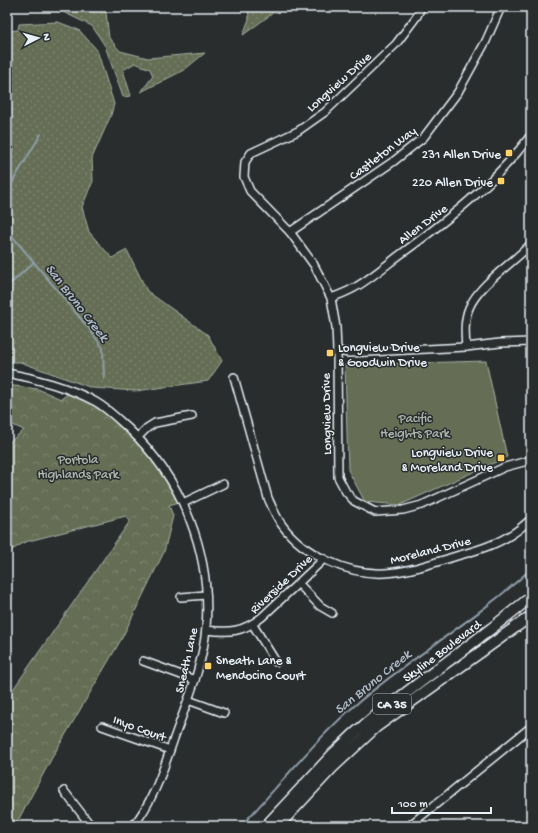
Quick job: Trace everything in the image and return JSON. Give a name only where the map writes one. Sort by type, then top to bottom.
[{"type":"main road","name":"Skyline Boulevard","points":[[266,826],[334,753],[354,734],[374,717],[486,633],[531,597]]},
{"type":"main road","name":"Skyline Boulevard","points":[[278,826],[332,768],[376,727],[531,616]]},
{"type":"street","name":"Longview Drive","points":[[421,7],[417,16],[396,44],[325,112],[298,131],[251,153],[245,162],[244,177],[250,191],[290,232],[314,265],[331,298],[336,327],[337,351],[338,477],[346,492],[354,501],[376,512],[403,510],[422,505],[505,467],[531,460]]},
{"type":"street","name":"Castleton Way","points":[[290,232],[394,161],[424,137],[458,92],[486,41],[501,7]]},
{"type":"street","name":"Allen Drive","points":[[331,298],[354,288],[421,240],[465,206],[495,178],[516,155],[531,135]]},
{"type":"street","points":[[466,347],[465,328],[469,308],[494,276],[531,244]]},
{"type":"street","points":[[337,351],[349,352],[466,347],[500,343],[531,342]]},
{"type":"street","name":"Sneath Lane","points":[[7,373],[38,380],[83,396],[97,403],[111,413],[138,437],[164,469],[183,503],[190,518],[201,555],[206,595],[206,630],[195,680],[155,791],[133,826]]},
{"type":"street","name":"Moreland Drive","points":[[234,377],[273,511],[282,525],[292,536],[305,547],[324,559],[339,566],[354,570],[385,573],[398,572],[479,549],[512,535],[531,519]]},
{"type":"street","points":[[138,437],[147,428],[155,424],[192,416]]},
{"type":"street","points":[[183,503],[223,484]]},
{"type":"street","name":"Riverside Drive","points":[[206,630],[232,632],[242,630],[253,625],[324,559]]},
{"type":"street","points":[[298,583],[320,606],[332,613]]},
{"type":"street","points":[[181,597],[206,595]]},
{"type":"street","points":[[253,625],[276,662]]},
{"type":"street","points":[[143,661],[195,680]]},
{"type":"street","points":[[188,700],[224,713]]},
{"type":"street","name":"Inyo Court","points":[[102,726],[170,750]]},
{"type":"street","points":[[409,826],[531,728]]},
{"type":"street","points":[[64,791],[91,826]]},
{"type":"green space","points":[[248,7],[281,7],[243,35],[249,19]]},
{"type":"green space","points":[[94,8],[106,12],[109,38],[120,51],[148,58],[205,53],[184,70],[141,92],[153,76],[150,69],[135,63],[123,70],[131,96],[123,97],[105,46],[92,26],[63,12]]},
{"type":"green space","points":[[58,22],[79,30],[97,50],[114,104],[111,115],[92,158],[93,181],[82,207],[89,232],[112,258],[127,250],[147,291],[208,335],[222,361],[208,381],[136,391],[92,388],[20,362],[7,362],[7,31],[18,30],[19,24]]},
{"type":"green space","name":"Pacific Heights Park","points":[[486,361],[507,457],[400,505],[365,502],[348,470],[345,365]]},
{"type":"green space","name":"Portola Highlands Park","points":[[7,385],[38,389],[61,399],[73,390],[126,425],[183,501],[169,505],[173,516],[164,552],[122,638],[53,756],[15,826],[7,826],[7,698],[130,521],[126,516],[25,542],[7,553],[7,444],[24,430],[8,423]]},
{"type":"waterway","name":"San Bruno Creek","points":[[7,191],[41,134]]},
{"type":"waterway","name":"San Bruno Creek","points":[[7,230],[87,326],[103,348],[104,379]]},
{"type":"waterway","name":"San Bruno Creek","points":[[7,287],[34,262]]},
{"type":"waterway","name":"San Bruno Creek","points":[[241,826],[328,730],[344,715],[402,668],[490,604],[531,569]]},
{"type":"place","name":"231 Allen Drive","points":[[509,153]]},
{"type":"place","name":"220 Allen Drive","points":[[501,181]]},
{"type":"place","name":"Longview Drive & Goodwin Drive","points":[[330,353]]},
{"type":"place","name":"Longview Drive & Moreland Drive","points":[[501,458]]},
{"type":"place","name":"Sneath Lane & Mendocino Court","points":[[208,666]]}]
